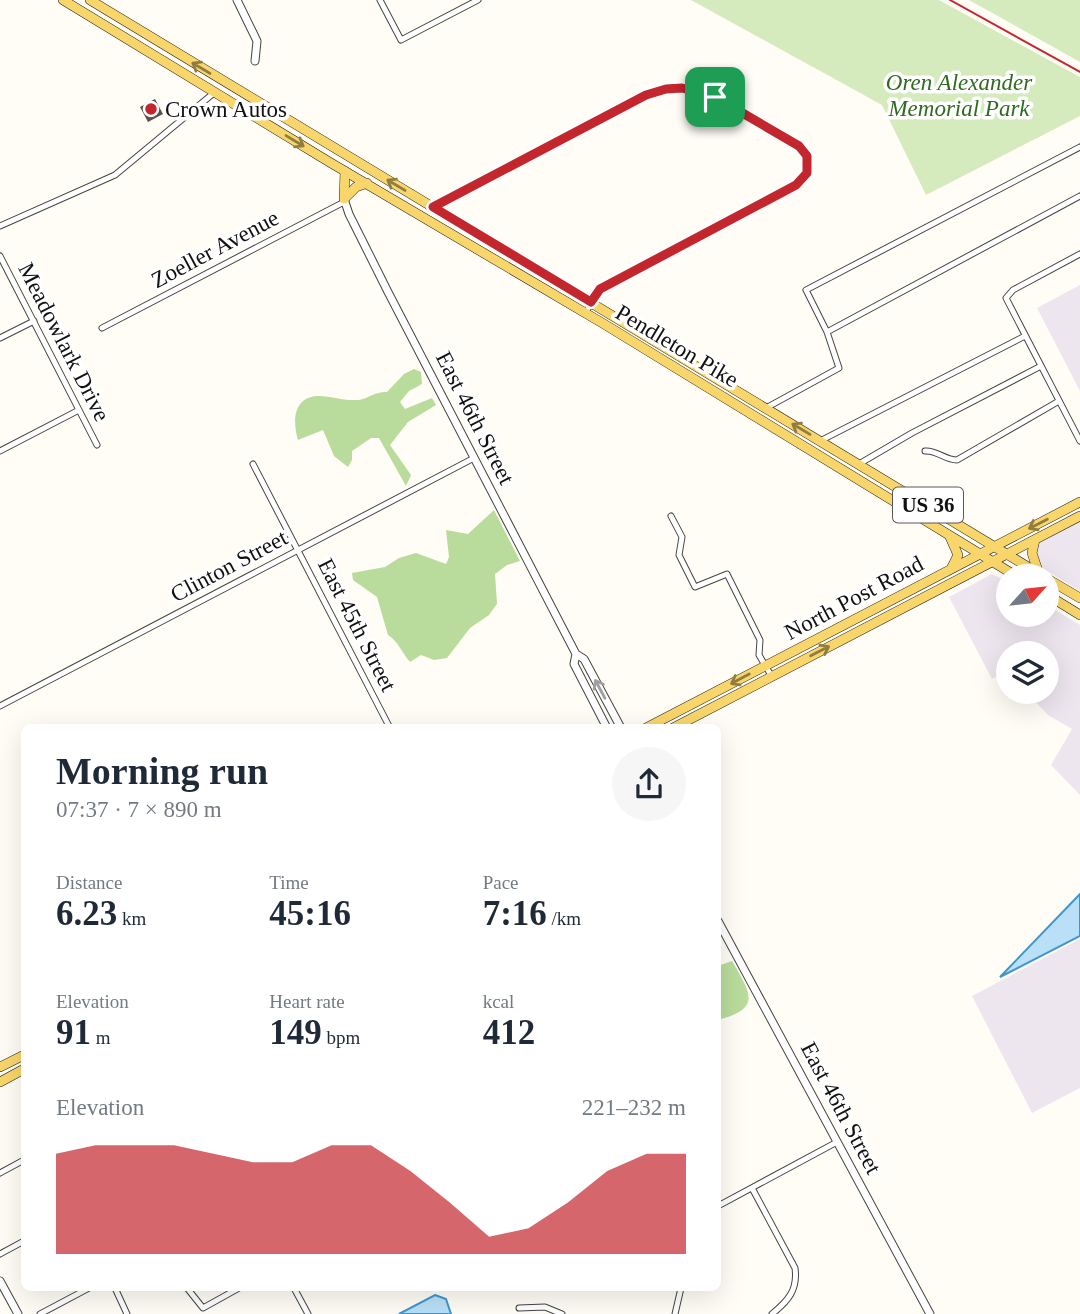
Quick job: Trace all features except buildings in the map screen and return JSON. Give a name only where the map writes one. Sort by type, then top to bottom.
[{"type":"main road","name":"Pendleton Pike","points":[[63,0],[998,564]]},
{"type":"main road","name":"Pendleton Pike","points":[[90,0],[1024,564]]},
{"type":"main road","points":[[344,200],[345,171]]},
{"type":"main road","points":[[344,200],[356,187],[367,184]]},
{"type":"main road","name":"North Post Road","points":[[654,724],[1080,502]]},
{"type":"main road","name":"North Post Road","points":[[681,724],[1080,516]]},
{"type":"main road","points":[[947,533],[958,555],[951,569]]},
{"type":"main road","points":[[1035,540],[1032,552],[1038,564]]},
{"type":"main road","name":"Pendleton Pike","points":[[1059,586],[1080,598]]},
{"type":"main road","points":[[1059,602],[1080,615]]},
{"type":"main road","points":[[0,1068],[21,1057]]},
{"type":"main road","points":[[0,1082],[21,1071]]},
{"type":"street","points":[[237,0],[257,41],[255,61]]},
{"type":"street","points":[[380,0],[401,40],[478,0]]},
{"type":"street","points":[[433,207],[646,95],[662,90],[688,88],[715,97],[799,146],[806,153],[808,166],[805,177],[796,185],[600,289],[584,313]]},
{"type":"street","points":[[0,226],[115,175],[215,92]]},
{"type":"street","points":[[766,408],[839,368],[827,332],[806,290],[1080,147]]},
{"type":"street","points":[[827,332],[1080,196]]},
{"type":"street","name":"Zoeller Avenue","points":[[102,328],[344,200]]},
{"type":"street","name":"East 46th Street","points":[[344,200],[576,654],[584,659],[619,724]]},
{"type":"street","points":[[1080,254],[1013,290],[1006,298],[1080,441]]},
{"type":"street","name":"Meadowlark Drive","points":[[0,256],[97,445]]},
{"type":"street","points":[[0,338],[34,321]]},
{"type":"street","points":[[820,441],[1025,336]]},
{"type":"street","points":[[859,465],[912,433],[1041,366]]},
{"type":"street","points":[[925,451],[934,452],[947,460],[957,460],[1059,401]]},
{"type":"street","points":[[0,451],[79,410]]},
{"type":"street","name":"Clinton Street","points":[[0,706],[474,458]]},
{"type":"street","name":"East 45th Street","points":[[253,464],[388,724]]},
{"type":"street","points":[[671,516],[682,537],[680,555],[695,587],[727,574],[760,640],[757,648],[772,677]]},
{"type":"street","name":"East 46th Street","points":[[576,654],[574,664],[605,724]]},
{"type":"street","name":"East 46th Street","points":[[721,927],[930,1314]]},
{"type":"street","points":[[721,1204],[837,1142]]},
{"type":"street","points":[[0,1173],[21,1162]]},
{"type":"street","points":[[752,1188],[795,1272],[793,1293],[772,1314]]},
{"type":"street","points":[[0,1254],[21,1243]]},
{"type":"street","points":[[0,1281],[18,1314]]},
{"type":"street","points":[[40,1314],[83,1291]]},
{"type":"street","points":[[116,1291],[126,1311]]},
{"type":"street","points":[[189,1291],[203,1308],[234,1291]]},
{"type":"street","points":[[296,1291],[308,1314]]},
{"type":"street","points":[[675,1314],[680,1291]]},
{"type":"street","points":[[519,1308],[545,1307],[562,1314]]},
{"type":"shaded area","points":[[1080,285],[1080,391],[1037,308]]},
{"type":"shaded area","points":[[1080,520],[1080,591],[1059,578],[1059,564],[1038,564],[1035,554],[1039,541]]},
{"type":"shaded area","points":[[992,574],[996,576],[996,627],[1059,627],[1059,612],[1080,625],[1080,795],[1051,765],[1072,729],[1048,715],[1037,704],[1059,704],[1059,641],[996,641],[996,677],[992,679],[949,597]]},
{"type":"shaded area","points":[[1080,939],[1080,1088],[1032,1113],[972,996]]},
{"type":"green space","name":"Oren Alexander Memorial Park","points":[[691,0],[939,0],[1080,77],[1080,116],[926,195],[882,105]]},
{"type":"green space","points":[[969,0],[1080,0],[1080,62]]},
{"type":"green space","points":[[414,369],[421,372],[422,384],[409,391],[400,402],[405,409],[432,398],[436,405],[408,422],[390,445],[411,475],[406,486],[379,438],[371,438],[352,451],[352,460],[348,467],[334,456],[323,430],[298,440],[296,413],[302,402],[308,398],[321,396],[364,399],[387,392],[404,374]]},
{"type":"green space","points":[[494,510],[520,561],[507,565],[495,574],[497,604],[489,615],[470,628],[447,658],[434,660],[421,655],[410,662],[388,635],[377,597],[353,580],[352,573],[385,567],[399,558],[416,553],[446,564],[449,557],[446,530],[468,534]]},
{"type":"green space","points":[[732,961],[744,982],[749,998],[747,1005],[741,1010],[721,1019],[721,965]]},
{"type":"water","points":[[1080,894],[1080,936],[1000,977]]},
{"type":"water","points":[[435,1295],[446,1299],[451,1314],[399,1314]]},
{"type":"railway","points":[[950,0],[1080,72]]},
{"type":"place","name":"Crown Autos","points":[[151,109]]},
{"type":"route","points":[[682,88],[698,90],[715,97],[801,147],[808,160],[805,177],[800,183],[600,289],[591,302],[433,207],[652,92],[682,88]]}]
